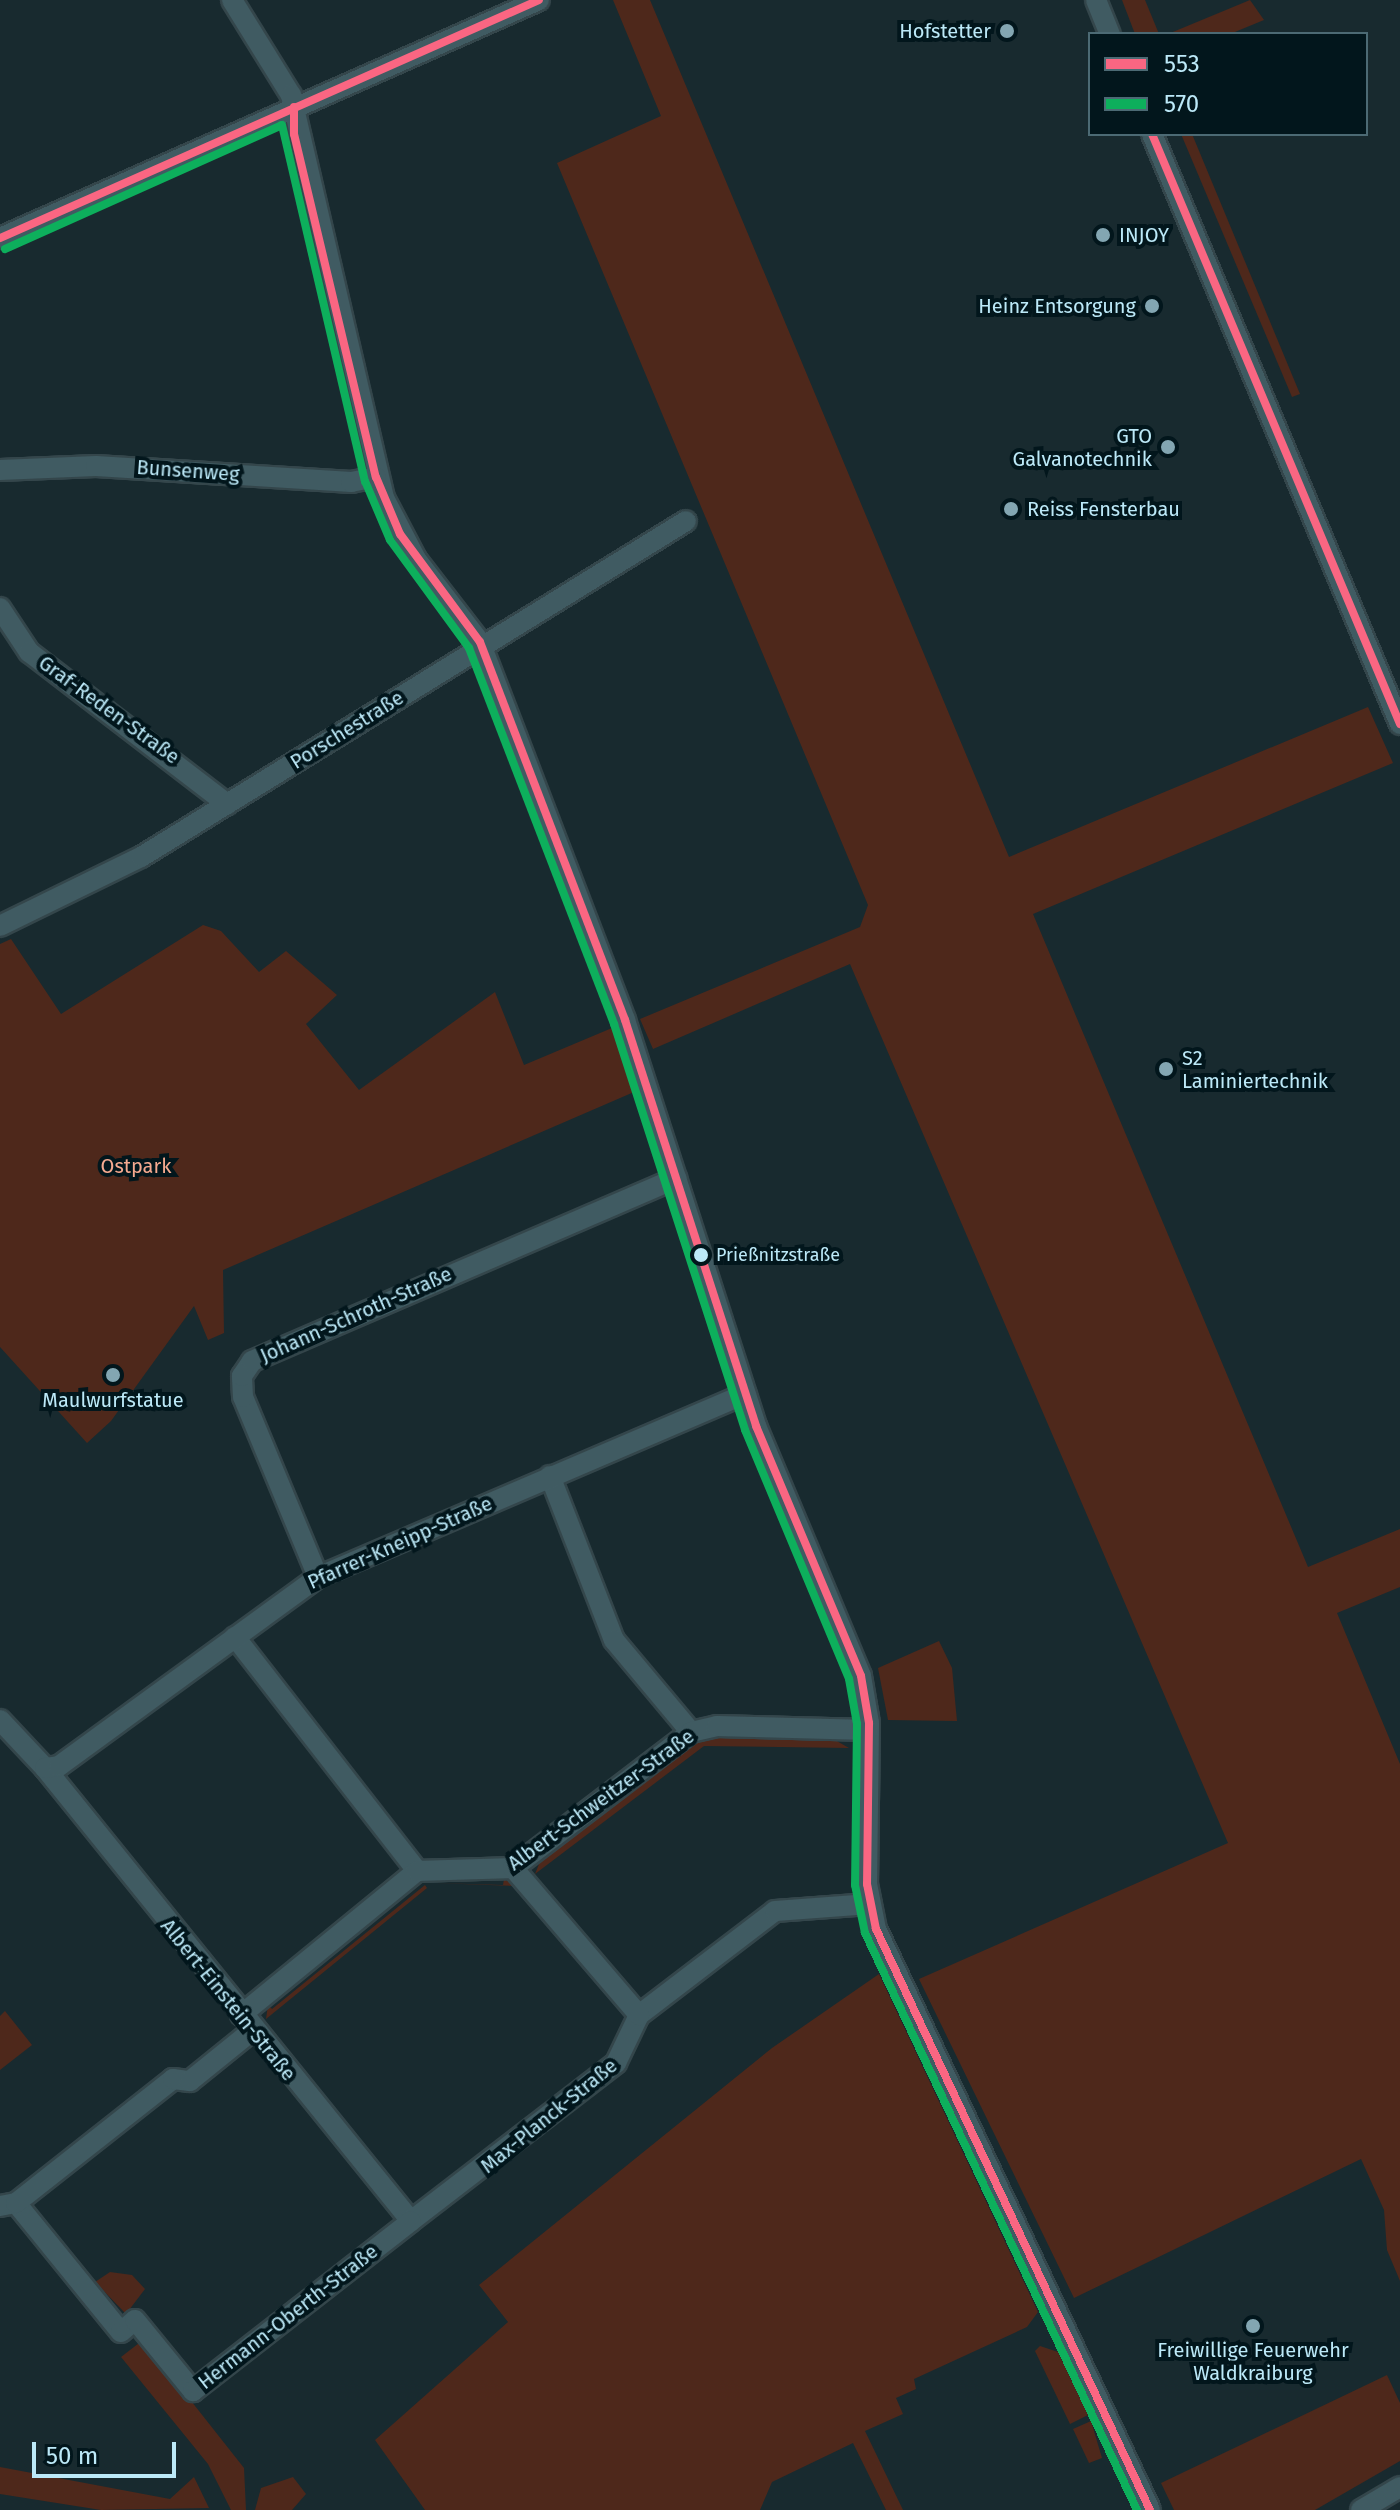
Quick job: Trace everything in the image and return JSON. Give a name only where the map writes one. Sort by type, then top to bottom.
[{"type":"street","points":[[232,0],[294,107],[294,134],[376,477],[400,534],[480,642],[625,1020],[745,1394],[861,1676],[868,1730],[870,1904],[1150,2510]]},
{"type":"street","points":[[0,238],[539,0]]},
{"type":"street","points":[[1096,0],[1109,32]]},
{"type":"street","points":[[1153,136],[1400,724]]},
{"type":"street","name":"Bunsenweg","points":[[0,470],[96,466],[351,482],[376,477]]},
{"type":"street","name":"Porschestraße","points":[[0,926],[141,857],[480,642],[686,521]]},
{"type":"street","name":"Graf-Reden-Straße","points":[[0,608],[29,652],[227,804]]},
{"type":"street","name":"Johann-Schroth-Straße","points":[[318,1577],[243,1397],[252,1361],[676,1178]]},
{"type":"street","name":"Pfarrer-Kneipp-Straße","points":[[45,1768],[59,1766],[318,1577],[745,1394]]},
{"type":"street","points":[[550,1476],[614,1640],[691,1732]]},
{"type":"street","points":[[8,2205],[173,2079],[190,2081],[247,2023],[417,1871],[235,1637]]},
{"type":"street","name":"Albert-Einstein-Straße","points":[[0,1720],[45,1768],[247,2023],[415,2221]]},
{"type":"street","name":"Albert-Schweitzer-Straße","points":[[417,1871],[513,1868],[691,1732],[717,1726],[868,1730]]},
{"type":"street","points":[[513,1868],[639,2015]]},
{"type":"street","name":"Max-Planck-Straße","points":[[415,2221],[616,2063],[639,2015],[780,1908],[870,1904]]},
{"type":"street","name":"Hermann-Oberth-Straße","points":[[8,2205],[121,2332],[135,2320],[193,2391],[415,2221]]},
{"type":"street","points":[[1361,2510],[1400,2487]]},
{"type":"green space","points":[[613,0],[650,0],[1009,857],[1368,707],[1393,763],[1033,914],[1308,1567],[1400,1529],[1400,1587],[1337,1613],[1400,1764],[1400,2281],[1387,2250],[1384,2210],[1361,2159],[1074,2298],[919,1979],[1228,1843],[850,964],[653,1049],[640,1019],[860,927],[868,905],[557,163],[661,116]]},
{"type":"green space","points":[[1122,0],[1145,0],[1158,32],[1134,32]]},
{"type":"green space","points":[[1250,0],[1264,20],[1235,32],[1173,32]]},
{"type":"green space","points":[[1182,136],[1193,136],[1300,394],[1292,397]]},
{"type":"green space","name":"Ostpark","points":[[203,925],[221,931],[259,972],[286,951],[337,995],[306,1024],[359,1090],[495,992],[524,1065],[612,1028],[634,1092],[223,1270],[224,1333],[208,1340],[194,1306],[111,1421],[87,1443],[0,1347],[0,944],[11,939],[61,1014]]},
{"type":"green space","points":[[939,1641],[952,1668],[957,1721],[888,1720],[878,1668]]},
{"type":"green space","points":[[717,1737],[835,1740],[849,1748],[704,1746],[535,1874],[541,1859],[699,1740]]},
{"type":"green space","points":[[504,1879],[516,1886],[434,1883],[503,1885]]},
{"type":"green space","points":[[425,1885],[427,1888],[266,2019],[268,2005],[272,2009]]},
{"type":"green space","points":[[879,1974],[1038,2312],[1027,2327],[914,2379],[916,2389],[896,2398],[903,2414],[865,2431],[903,2510],[886,2510],[853,2443],[772,2482],[760,2510],[425,2510],[375,2440],[508,2322],[479,2285],[772,2048]]},
{"type":"green space","points":[[5,2011],[32,2045],[0,2070],[0,2016]]},
{"type":"green space","points":[[110,2272],[132,2275],[145,2289],[126,2314],[95,2282]]},
{"type":"green space","points":[[143,2340],[244,2468],[246,2510],[231,2510],[208,2464],[121,2357]]},
{"type":"green space","points":[[1040,2346],[1058,2352],[1088,2415],[1070,2424],[1035,2351]]},
{"type":"green space","points":[[1387,2375],[1400,2403],[1400,2461],[1315,2510],[1174,2510],[1161,2483]]},
{"type":"green space","points":[[1091,2421],[1102,2458],[1089,2463],[1073,2429]]},
{"type":"green space","points":[[0,2467],[170,2499],[194,2477],[209,2508],[101,2510],[0,2494]]},
{"type":"green space","points":[[293,2477],[306,2494],[292,2510],[255,2510],[261,2488]]},
{"type":"transit line","name":"553","points":[[0,238],[539,0]]},
{"type":"transit line","name":"553","points":[[294,107],[294,134],[376,477],[400,534],[480,642],[625,1020],[756,1426],[861,1676],[869,1723],[867,1884],[876,1929],[1150,2510]]},
{"type":"transit line","name":"570","points":[[5,249],[282,125],[365,481],[390,540],[469,648],[614,1024],[745,1430],[849,1679],[857,1724],[855,1885],[865,1933],[1137,2510]]},
{"type":"transit line","name":"553","points":[[1153,136],[1400,724]]},
{"type":"place","name":"Hofstetter","points":[[1007,31]]},
{"type":"place","name":"INJOY","points":[[1103,235]]},
{"type":"place","name":"Heinz Entsorgung","points":[[1152,306]]},
{"type":"place","name":"GTO Galvanotechnik","points":[[1168,447]]},
{"type":"place","name":"Reiss Fensterbau","points":[[1011,509]]},
{"type":"place","name":"S2 Laminiertechnik","points":[[1166,1069]]},
{"type":"place","name":"Prießnitzstraße","points":[[701,1255]]},
{"type":"place","name":"Maulwurfstatue","points":[[113,1375]]},
{"type":"place","name":"Freiwillige Feuerwehr Waldkraiburg","points":[[1253,2326]]}]
